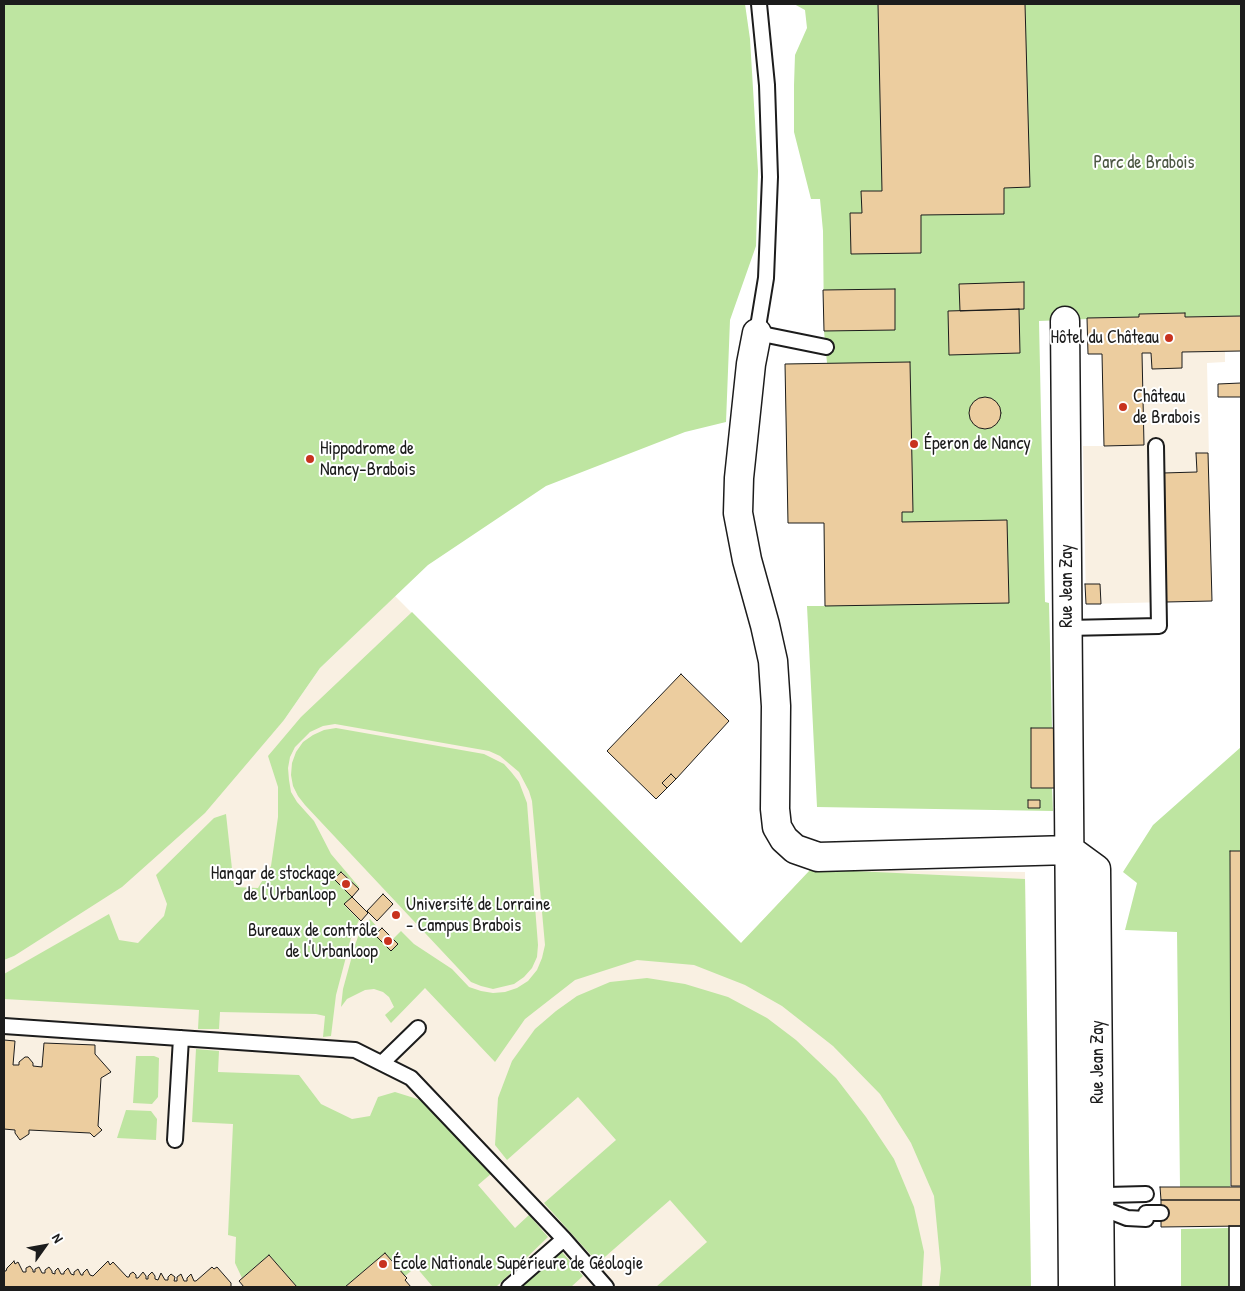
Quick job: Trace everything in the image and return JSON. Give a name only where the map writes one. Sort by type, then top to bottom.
[{"type":"street","name":"Rue Jean Zay","points":[[1065,321],[1073,1287]]},
{"type":"street","points":[[757,333],[739,478],[738,513],[747,560],[773,661],[776,706],[775,809],[778,828],[784,839],[795,849],[818,857],[1070,850]]},
{"type":"street","name":"Rue Jean Zay","points":[[1070,850],[1096,869],[1100,1287]]},
{"type":"lane","points":[[759,4],[767,85],[770,177],[766,278],[757,333],[826,347]]},
{"type":"lane","points":[[1067,628],[1160,626],[1156,446]]},
{"type":"lane","points":[[4,1026],[354,1050],[411,1078],[564,1239],[606,1287]]},
{"type":"lane","points":[[382,1063],[418,1028]]},
{"type":"lane","points":[[175,1140],[181,1038]]},
{"type":"lane","points":[[1099,1207],[1107,1195],[1146,1194]]},
{"type":"lane","points":[[1072,1207],[1099,1207],[1127,1218],[1161,1213]]},
{"type":"lane","points":[[509,1287],[564,1239]]},
{"type":"shaded area","points":[[1185,313],[1185,317],[1241,316],[1241,351],[1225,351],[1225,362],[1207,363],[1212,601],[1086,604],[1083,446],[1104,446],[1102,354],[1088,354],[1087,318],[1139,317],[1139,314]]},
{"type":"shaded area","name":"Université de Lorraine - Campus Brabois","points":[[395,596],[741,943],[811,869],[1025,872],[1031,1287],[4,1287],[4,960],[14,956],[284,720],[320,668]]},
{"type":"green space","name":"Hippodrome de Nancy-Brabois","points":[[4,4],[745,4],[750,39],[758,171],[756,246],[730,320],[726,422],[685,432],[546,486],[428,565],[320,668],[284,720],[205,813],[122,887],[14,956],[4,960]]},
{"type":"green space","name":"Éperon de Nancy","points":[[794,4],[1241,4],[1241,316],[1185,317],[1185,313],[1139,314],[1139,317],[1039,321],[1045,602],[1049,603],[1052,728],[1055,728],[1055,788],[1052,788],[1053,811],[817,807],[807,606],[825,606],[824,523],[788,523],[785,364],[827,363],[824,331],[823,231],[820,199],[811,199],[794,132],[795,55],[807,28],[805,10]]},
{"type":"green space","points":[[412,612],[741,943],[811,869],[1025,879],[1031,1287],[939,1287],[941,1269],[934,1196],[911,1143],[880,1094],[833,1046],[782,1006],[745,985],[694,965],[637,960],[575,980],[525,1019],[495,1062],[425,988],[391,1023],[385,1015],[394,1007],[389,997],[383,992],[374,989],[365,990],[347,999],[341,1007],[343,989],[355,945],[360,931],[370,919],[380,930],[375,935],[391,951],[398,944],[393,939],[401,931],[414,944],[452,969],[469,987],[481,991],[505,992],[517,988],[528,981],[537,970],[545,945],[532,801],[519,772],[500,756],[489,751],[335,724],[323,726],[310,732],[295,747],[290,757],[288,768],[291,792],[297,802],[314,821],[331,854],[359,887],[342,872],[334,879],[352,897],[344,905],[359,920],[351,938],[336,995],[331,1036],[323,1037],[325,1016],[316,1014],[220,1012],[219,1029],[198,1029],[199,1010],[4,999],[4,974],[109,914],[119,940],[138,943],[164,916],[167,904],[156,875],[214,818],[226,814],[234,887],[258,888],[271,866],[278,817],[278,787],[268,756],[301,717]]},
{"type":"green space","points":[[336,728],[484,754],[504,764],[519,782],[527,803],[538,945],[537,957],[532,968],[524,977],[514,984],[493,989],[471,982],[298,796],[293,786],[291,775],[292,763],[296,752],[303,742],[313,735],[324,730]]},
{"type":"green space","points":[[1241,747],[1241,851],[1230,852],[1230,1187],[1180,1187],[1177,932],[1125,930],[1137,883],[1123,872],[1153,825]]},
{"type":"green space","points":[[647,978],[685,984],[728,997],[767,1018],[796,1040],[836,1078],[866,1117],[894,1159],[914,1207],[924,1252],[922,1287],[656,1287],[707,1242],[670,1200],[598,1263],[544,1203],[616,1140],[578,1097],[507,1160],[495,1145],[498,1098],[512,1061],[535,1029],[577,996],[610,982]]},
{"type":"green space","points":[[196,1049],[219,1051],[218,1072],[299,1075],[321,1104],[352,1119],[370,1116],[378,1097],[395,1092],[427,1102],[492,1173],[478,1185],[515,1228],[529,1215],[548,1237],[496,1287],[433,1287],[416,1267],[405,1276],[385,1253],[345,1287],[297,1287],[269,1255],[242,1278],[235,1263],[236,1237],[228,1235],[233,1124],[192,1122]]},
{"type":"green space","points":[[136,1056],[154,1056],[159,1058],[158,1097],[152,1104],[133,1103]]},
{"type":"green space","points":[[126,1110],[151,1111],[157,1119],[156,1140],[117,1138]]},
{"type":"green space","points":[[1229,1228],[1229,1287],[1181,1287],[1181,1229]]},
{"type":"green space","points":[[562,1252],[583,1276],[571,1287],[522,1287]]},
{"type":"building","points":[[878,4],[1025,4],[1030,187],[1004,188],[1004,214],[921,215],[921,253],[851,254],[850,213],[862,213],[861,191],[882,191]]},
{"type":"building","points":[[1024,282],[1024,309],[960,311],[959,284]]},
{"type":"building","points":[[895,289],[895,330],[824,331],[823,290]]},
{"type":"building","points":[[1019,309],[1020,353],[949,355],[948,311]]},
{"type":"building","name":"Château de Brabois","points":[[1185,313],[1185,317],[1241,316],[1241,351],[1182,352],[1182,368],[1152,369],[1151,353],[1142,353],[1144,445],[1104,446],[1102,354],[1088,354],[1087,318],[1139,317],[1139,314]]},
{"type":"building","points":[[910,362],[913,512],[902,512],[902,522],[1007,520],[1009,603],[825,606],[824,523],[788,523],[785,364]]},
{"type":"building","points":[[1241,383],[1241,397],[1218,397],[1218,384]]},
{"type":"building","points":[[985,397],[991,398],[996,402],[1000,407],[1000,419],[996,424],[991,428],[985,429],[979,428],[974,424],[970,419],[969,413],[970,407],[974,402],[979,398]]},
{"type":"building","points":[[1196,453],[1208,453],[1212,601],[1166,602],[1163,473],[1197,472]]},
{"type":"building","points":[[1085,584],[1100,584],[1101,604],[1086,604]]},
{"type":"building","points":[[681,674],[729,721],[676,779],[671,774],[662,783],[667,788],[656,799],[607,751]]},
{"type":"building","points":[[1031,728],[1055,728],[1055,788],[1031,788]]},
{"type":"building","points":[[671,774],[676,779],[667,788],[662,783]]},
{"type":"building","points":[[1028,800],[1040,800],[1040,808],[1028,808]]},
{"type":"building","points":[[1230,851],[1241,851],[1241,1186],[1231,1186]]},
{"type":"building","name":"Hangar de stockage de l'Urbanloop","points":[[341,872],[359,889],[352,897],[334,879]]},
{"type":"building","points":[[383,894],[393,904],[377,921],[367,911]]},
{"type":"building","points":[[352,897],[368,913],[361,921],[344,904]]},
{"type":"building","name":"Bureaux de contrôle de l'Urbanloop","points":[[382,928],[398,944],[391,951],[375,935]]},
{"type":"building","points":[[4,1040],[15,1041],[13,1065],[19,1065],[19,1062],[28,1057],[33,1066],[42,1067],[44,1043],[95,1045],[95,1054],[111,1072],[101,1078],[98,1126],[102,1130],[94,1137],[90,1133],[29,1130],[29,1134],[20,1140],[15,1130],[4,1129]]},
{"type":"building","points":[[1160,1187],[1241,1187],[1241,1200],[1161,1200]]},
{"type":"building","points":[[1161,1200],[1241,1200],[1241,1226],[1161,1227]]},
{"type":"building","points":[[1229,1226],[1241,1226],[1241,1287],[1229,1287]]},
{"type":"building","points":[[1229,1226],[1241,1226],[1241,1287],[1229,1287]]},
{"type":"building","name":"École Nationale Supérieure de Géologie","points":[[385,1253],[407,1278],[405,1280],[411,1287],[345,1287]]},
{"type":"building","points":[[269,1255],[297,1287],[244,1287],[239,1281]]},
{"type":"building","points":[[14,1261],[15,1264],[18,1262],[23,1272],[26,1272],[26,1268],[30,1266],[33,1272],[39,1267],[42,1273],[45,1273],[45,1270],[49,1267],[52,1273],[55,1274],[58,1268],[61,1274],[64,1274],[68,1268],[71,1274],[74,1275],[74,1272],[78,1269],[81,1275],[83,1275],[87,1269],[90,1275],[93,1276],[108,1261],[110,1265],[113,1262],[127,1277],[133,1272],[136,1278],[138,1278],[143,1272],[146,1279],[148,1279],[152,1272],[155,1279],[158,1280],[161,1273],[165,1280],[168,1280],[171,1274],[175,1277],[174,1281],[177,1281],[177,1277],[181,1274],[184,1281],[187,1281],[191,1274],[194,1281],[196,1281],[212,1267],[214,1269],[217,1267],[231,1283],[231,1287],[4,1287],[4,1271]]},
{"type":"place","name":"Hôtel du Château","points":[[1169,338]]},
{"type":"place","name":"Château de Brabois","points":[[1123,407]]},
{"type":"place","name":"Éperon de Nancy","points":[[914,444]]},
{"type":"place","name":"Hippodrome de Nancy-Brabois","points":[[310,459]]},
{"type":"place","name":"Hangar de stockage de l'Urbanloop","points":[[346,884]]},
{"type":"place","name":"Université de Lorraine - Campus Brabois","points":[[396,915]]},
{"type":"place","name":"Bureaux de contrôle de l'Urbanloop","points":[[388,941]]},
{"type":"place","name":"École Nationale Supérieure de Géologie","points":[[383,1264]]},
{"type":"park label","name":"Parc de Brabois","points":[[1144,163]]}]
